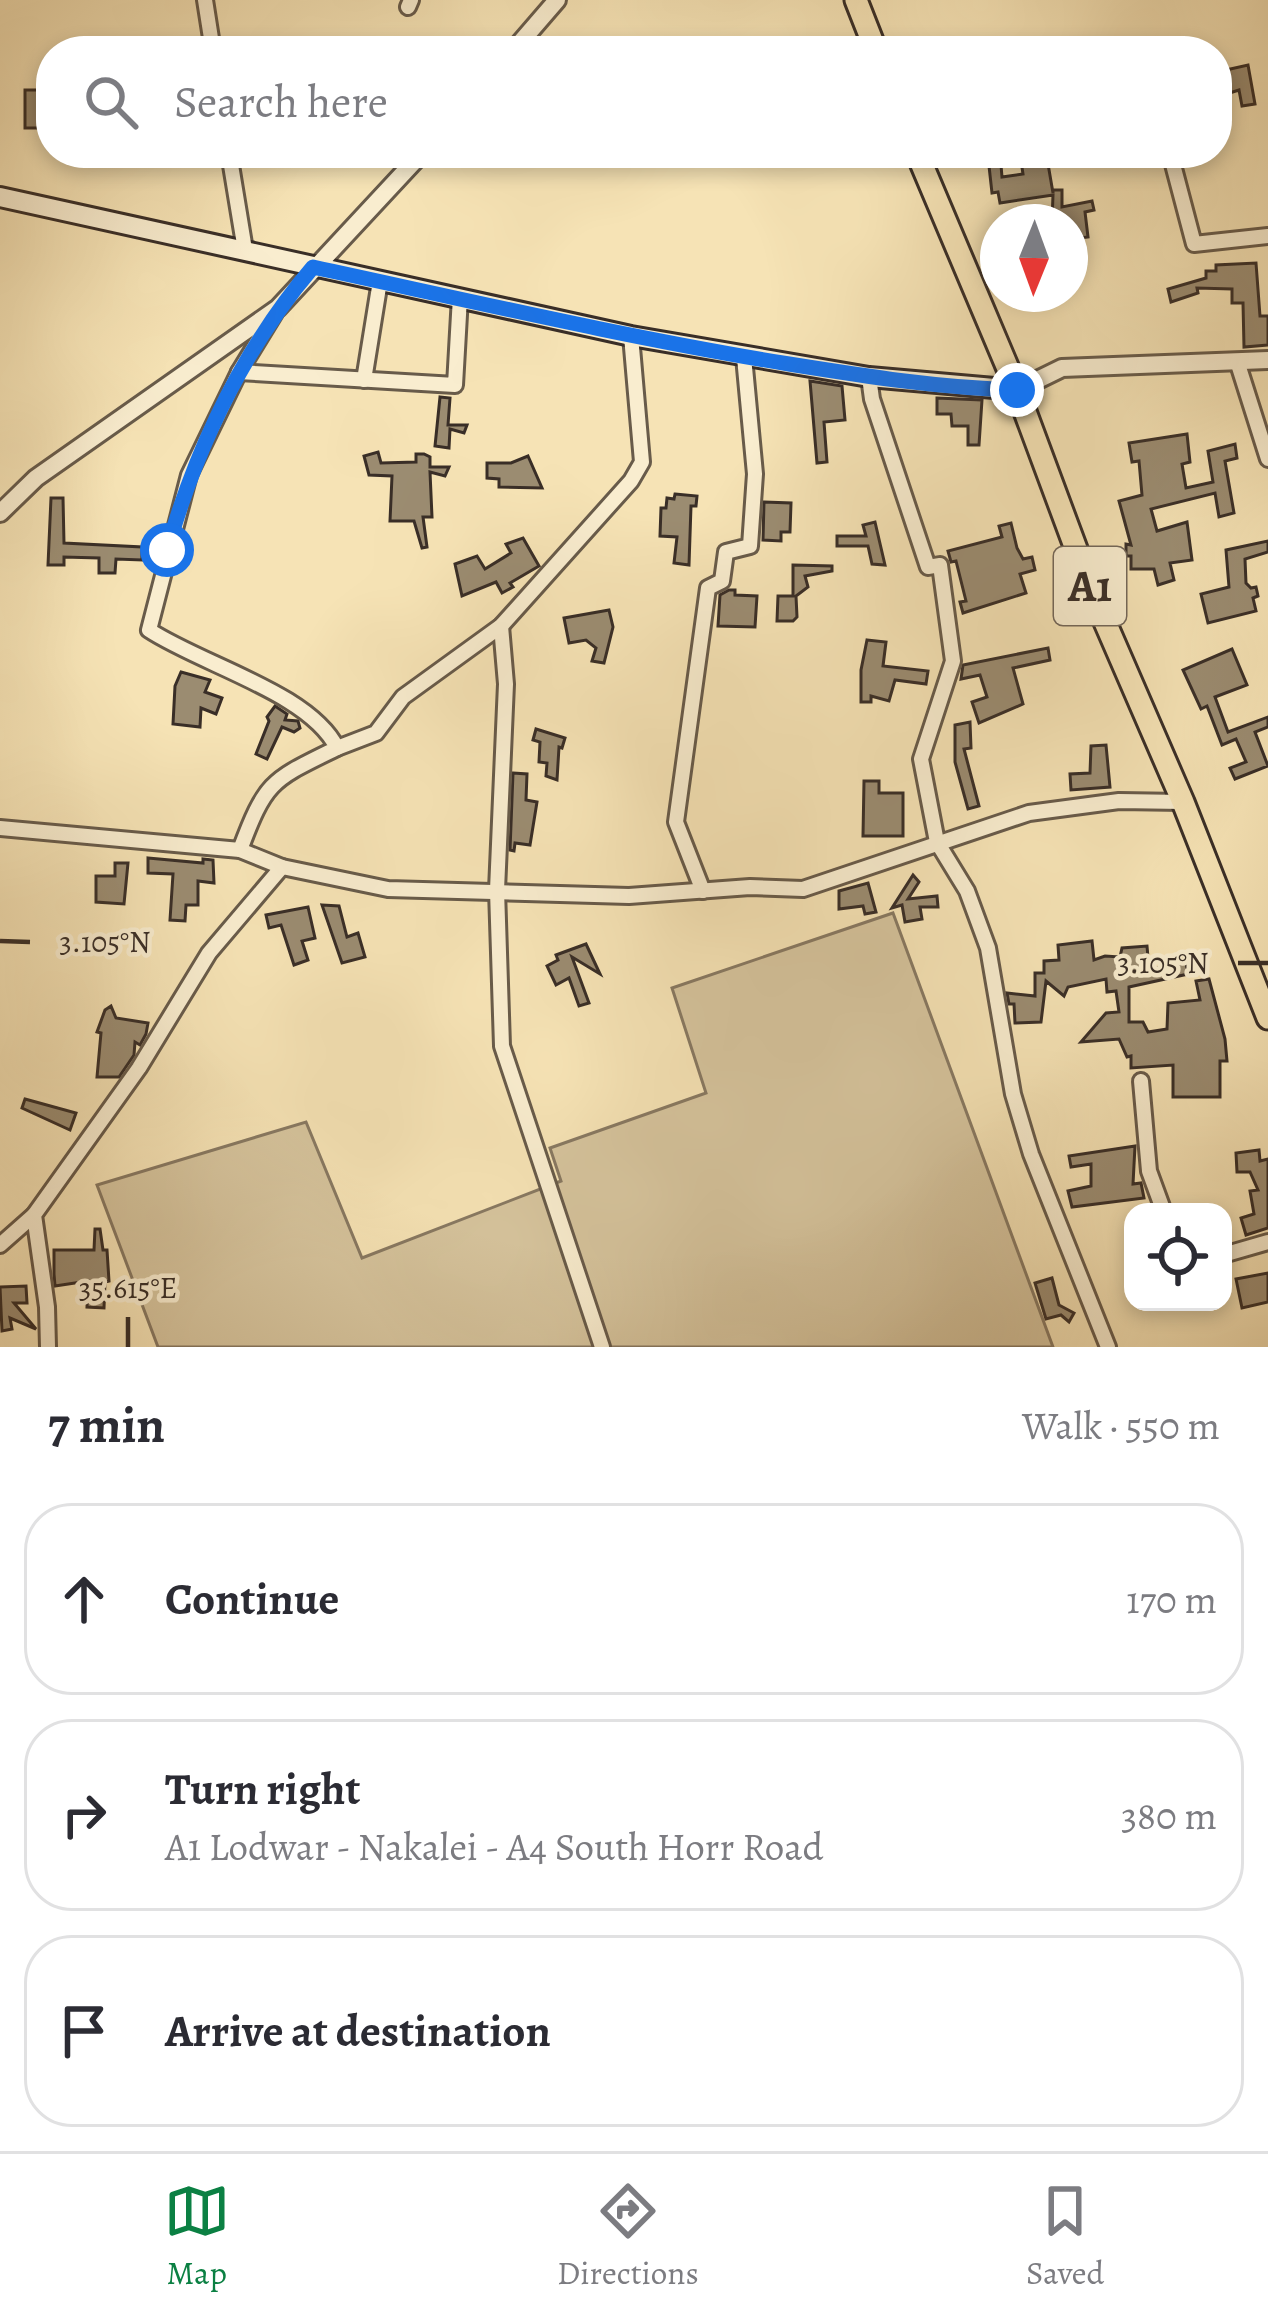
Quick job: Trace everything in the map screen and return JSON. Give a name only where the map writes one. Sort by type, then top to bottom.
[{"type":"highway","points":[[856,0],[870,36]]},
{"type":"highway","name":"A1","points":[[923,168],[1268,1018]]},
{"type":"main road","points":[[0,196],[631,337],[869,376],[1017,390]]},
{"type":"street","points":[[205,0],[211,36]]},
{"type":"street","points":[[526,36],[557,0]]},
{"type":"street","points":[[231,168],[245,250]]},
{"type":"street","points":[[337,748],[327,729],[261,684],[228,673],[149,630],[189,475],[239,372],[278,308],[408,168]]},
{"type":"street","points":[[1174,168],[1194,244],[1268,236]]},
{"type":"street","points":[[364,380],[380,281]]},
{"type":"street","points":[[239,372],[455,386],[460,297]]},
{"type":"street","points":[[0,513],[36,478],[278,308]]},
{"type":"street","points":[[240,850],[264,794],[278,778],[376,733],[403,697],[501,626],[631,481],[642,462],[631,337]]},
{"type":"street","points":[[703,890],[676,822],[708,588],[722,581],[727,552],[750,546],[754,474],[744,357]]},
{"type":"street","points":[[1017,390],[1062,368],[1268,360]]},
{"type":"street","points":[[1237,361],[1268,459]]},
{"type":"street","points":[[869,376],[872,399],[928,567],[940,565],[950,622],[953,661],[921,759],[938,842],[968,891],[988,948],[1005,1063],[1019,1114],[1108,1347]]},
{"type":"street","points":[[501,626],[506,684],[497,890],[502,1046],[602,1347]]},
{"type":"street","points":[[0,828],[240,850],[282,867],[388,889],[629,896],[803,889],[1049,808],[1119,801],[1183,802]]},
{"type":"street","points":[[0,1245],[34,1215],[139,1068],[209,953],[282,867]]},
{"type":"street","points":[[1141,1081],[1149,1172],[1161,1203]]},
{"type":"street","points":[[34,1215],[48,1347]]},
{"type":"street","points":[[1232,1252],[1268,1242]]},
{"type":"shaded area","points":[[893,913],[1053,1347],[158,1347],[97,1185],[306,1122],[362,1258],[561,1181],[550,1148],[706,1093],[672,988]]},
{"type":"building","points":[[1248,65],[1255,104],[1242,106],[1239,90],[1232,92],[1232,69]]},
{"type":"building","points":[[25,90],[36,90],[36,128],[25,128]]},
{"type":"building","points":[[989,168],[1001,168],[1002,177],[1023,174],[1022,168],[1049,168],[1053,193],[1062,190],[1062,204],[1053,204],[1053,195],[1000,203],[998,192],[992,193]]},
{"type":"building","points":[[1256,263],[1260,316],[1268,316],[1268,345],[1244,347],[1243,303],[1232,303],[1232,289],[1197,288],[1198,293],[1171,302],[1168,289],[1206,278],[1206,271],[1216,271],[1216,265]]},
{"type":"building","points":[[810,381],[842,386],[845,420],[824,422],[827,462],[817,463]]},
{"type":"building","points":[[440,397],[450,398],[448,425],[467,425],[464,433],[450,429],[449,448],[435,446]]},
{"type":"building","points":[[937,398],[982,400],[979,445],[968,445],[968,426],[952,426],[951,414],[937,414]]},
{"type":"building","points":[[1187,434],[1190,462],[1182,464],[1186,488],[1213,482],[1208,451],[1235,444],[1237,458],[1225,461],[1234,513],[1219,517],[1215,493],[1151,509],[1157,531],[1187,522],[1192,560],[1170,563],[1174,580],[1158,585],[1154,569],[1131,569],[1131,556],[1126,556],[1126,544],[1131,545],[1119,501],[1142,495],[1139,461],[1132,462],[1129,443]]},
{"type":"building","points":[[378,452],[381,463],[416,462],[416,454],[424,454],[430,457],[430,467],[449,467],[445,476],[430,472],[432,517],[423,517],[427,547],[422,548],[414,521],[390,521],[392,476],[369,475],[364,456]]},
{"type":"building","points":[[528,456],[542,488],[499,487],[499,479],[487,478],[487,463],[511,463]]},
{"type":"building","points":[[675,494],[697,496],[696,506],[691,506],[689,565],[674,563],[677,537],[660,536],[661,508]]},
{"type":"building","points":[[51,498],[63,498],[64,543],[142,547],[142,560],[116,559],[115,573],[99,573],[99,558],[64,557],[64,565],[48,565]]},
{"type":"building","points":[[764,502],[791,503],[790,532],[781,532],[781,541],[763,540]]},
{"type":"building","points":[[875,522],[885,565],[872,564],[868,546],[837,546],[837,536],[866,536],[863,525]]},
{"type":"building","points":[[1011,523],[1017,548],[1023,559],[1032,557],[1035,570],[1020,574],[1026,593],[963,613],[960,602],[966,601],[956,561],[951,562],[948,551],[1002,537],[999,526]]},
{"type":"building","points":[[523,538],[539,566],[502,593],[496,582],[462,596],[455,564],[477,556],[485,569],[511,553],[506,544]]},
{"type":"building","points":[[1268,541],[1268,552],[1245,559],[1246,583],[1256,587],[1258,596],[1253,598],[1256,611],[1208,623],[1201,594],[1229,587],[1226,550]]},
{"type":"building","points":[[793,565],[832,566],[832,571],[805,576],[808,587],[796,596],[797,617],[777,621],[778,596],[793,596]]},
{"type":"building","points":[[735,590],[735,595],[757,596],[755,627],[718,626],[720,595]]},
{"type":"building","points":[[609,610],[613,627],[604,663],[592,661],[596,648],[586,640],[569,643],[564,618]]},
{"type":"building","points":[[867,640],[886,642],[883,666],[928,671],[926,684],[895,680],[889,701],[871,696],[871,702],[861,702]]},
{"type":"building","points":[[1048,648],[1050,660],[1013,668],[1023,704],[979,723],[972,702],[987,697],[980,675],[961,679],[963,665]]},
{"type":"building","points":[[1232,649],[1247,685],[1215,697],[1228,732],[1268,717],[1268,727],[1255,732],[1268,766],[1235,779],[1230,768],[1246,762],[1236,739],[1222,745],[1207,706],[1201,709],[1183,670]]},
{"type":"building","points":[[181,672],[210,680],[205,692],[222,698],[216,714],[201,708],[200,727],[173,724],[175,686]]},
{"type":"building","points":[[275,706],[287,714],[285,720],[298,721],[300,728],[294,732],[282,727],[267,759],[256,754]]},
{"type":"building","points":[[970,722],[971,748],[964,749],[979,806],[968,809],[955,762],[955,725]]},
{"type":"building","points":[[536,729],[565,738],[559,747],[557,780],[546,776],[547,763],[539,762],[540,742],[533,740]]},
{"type":"building","points":[[1106,745],[1110,787],[1071,790],[1070,774],[1090,773],[1091,746]]},
{"type":"building","points":[[513,773],[527,774],[526,800],[537,802],[530,845],[515,843],[514,851],[510,850]]},
{"type":"building","points":[[864,781],[879,781],[879,793],[903,793],[903,836],[863,836]]},
{"type":"building","points":[[148,858],[213,860],[214,883],[198,881],[198,905],[186,905],[185,921],[170,920],[173,874],[148,873]]},
{"type":"building","points":[[115,863],[128,863],[124,904],[96,902],[96,876],[115,876]]},
{"type":"building","points":[[913,875],[919,882],[908,899],[937,896],[938,907],[920,907],[922,919],[905,922],[902,905],[892,908]]},
{"type":"building","points":[[868,883],[876,912],[865,914],[863,906],[839,909],[839,891]]},
{"type":"building","points":[[322,905],[339,906],[347,937],[358,933],[365,957],[342,963]]},
{"type":"building","points":[[308,907],[315,938],[302,941],[308,960],[294,965],[281,925],[269,928],[266,915]]},
{"type":"building","points":[[1092,941],[1094,960],[1120,957],[1122,948],[1147,946],[1149,969],[1186,963],[1188,974],[1129,987],[1129,1022],[1143,1022],[1148,1032],[1167,1029],[1168,1003],[1200,1000],[1196,981],[1209,979],[1225,1039],[1227,1061],[1220,1061],[1220,1097],[1173,1097],[1173,1065],[1131,1068],[1131,1056],[1127,1057],[1119,1039],[1081,1042],[1106,1013],[1119,1012],[1116,991],[1107,992],[1106,979],[1068,987],[1064,996],[1046,981],[1041,1022],[1015,1023],[1014,1004],[1009,1004],[1007,993],[1035,996],[1035,973],[1044,973],[1044,961],[1059,960],[1058,945]]},
{"type":"building","points":[[586,944],[600,974],[572,957],[589,1003],[579,1006],[569,978],[556,985],[547,966],[558,960],[556,955]]},
{"type":"building","points":[[111,1006],[116,1018],[148,1023],[146,1034],[140,1045],[135,1042],[134,1055],[119,1077],[97,1077],[101,1033],[97,1032]]},
{"type":"building","points":[[25,1099],[76,1113],[70,1130],[22,1108]]},
{"type":"building","points":[[1135,1146],[1133,1184],[1141,1183],[1144,1198],[1072,1207],[1068,1191],[1091,1186],[1091,1164],[1071,1167],[1069,1156]]},
{"type":"building","points":[[1259,1150],[1260,1161],[1268,1159],[1268,1228],[1246,1235],[1241,1218],[1254,1214],[1250,1191],[1258,1190],[1250,1172],[1237,1172],[1236,1153]]},
{"type":"building","points":[[95,1229],[100,1229],[103,1250],[107,1250],[104,1308],[87,1307],[88,1281],[55,1286],[54,1250],[94,1250]]},
{"type":"building","points":[[1268,1273],[1268,1302],[1242,1308],[1236,1279]]},
{"type":"building","points":[[1052,1278],[1059,1305],[1074,1313],[1069,1322],[1061,1315],[1046,1319],[1035,1283]]},
{"type":"building","points":[[26,1286],[27,1303],[14,1303],[36,1329],[10,1318],[12,1329],[2,1331],[0,1287]]},
{"type":"route","points":[[167,550],[189,475],[239,372],[278,308],[313,267],[744,357],[869,376],[1017,390]]}]
